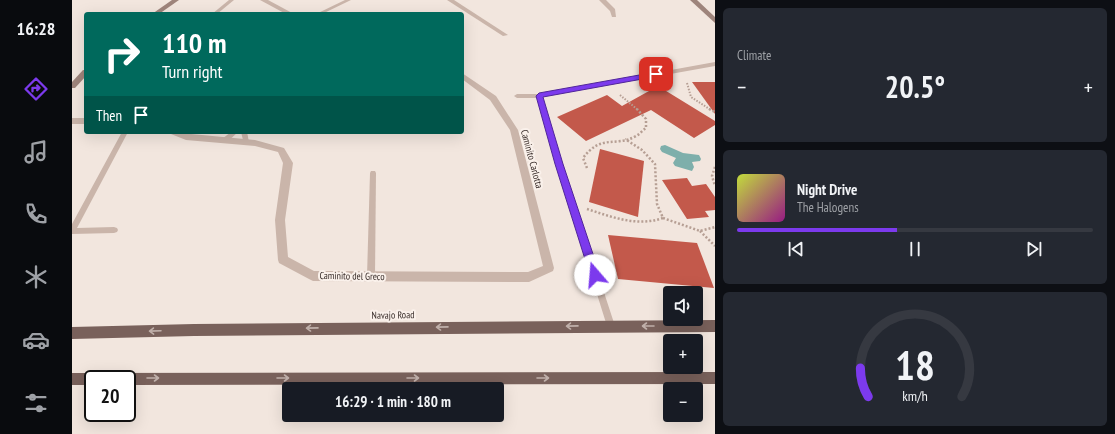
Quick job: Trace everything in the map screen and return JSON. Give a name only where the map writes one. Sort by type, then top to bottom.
[{"type":"main road","points":[[158,12],[176,0]]},
{"type":"main road","points":[[693,0],[715,21]]},
{"type":"main road","points":[[72,86],[84,74]]},
{"type":"main road","name":"Navajo Road","points":[[72,333],[194,330],[715,326]]},
{"type":"main road","points":[[72,378],[715,378]]},
{"type":"street","points":[[263,0],[287,12]]},
{"type":"street","points":[[450,0],[504,35]]},
{"type":"street","points":[[602,0],[613,10],[614,16]]},
{"type":"street","name":"Caminito Carlotta","points":[[464,76],[493,98],[514,130],[549,268]]},
{"type":"street","points":[[72,121],[84,121]]},
{"type":"street","name":"Caminito del Greco","points":[[179,134],[186,137],[224,141],[245,137],[255,143],[281,150],[288,163],[280,220],[283,260],[313,276],[529,277],[549,268]]},
{"type":"lane","points":[[217,12],[232,0]]},
{"type":"lane","points":[[322,12],[349,0]]},
{"type":"lane","points":[[517,96],[539,96],[715,64]]},
{"type":"lane","points":[[539,96],[559,164],[611,326]]},
{"type":"lane","points":[[114,230],[72,231],[124,134]]},
{"type":"lane","points":[[224,141],[233,134]]},
{"type":"lane","points":[[371,276],[373,173]]},
{"type":"path","points":[[687,83],[691,97],[715,112]]},
{"type":"path","points":[[587,168],[583,158],[588,148],[611,140],[625,139],[636,136],[646,128],[646,119],[637,108],[620,95]]},
{"type":"path","points":[[625,139],[642,150],[654,164],[657,204],[664,218],[700,231],[715,246]]},
{"type":"path","points":[[715,167],[712,172],[713,184],[715,186]]},
{"type":"path","points":[[587,208],[635,222],[656,222],[664,218]]},
{"type":"path","points":[[700,231],[715,227]]},
{"type":"water","points":[[665,145],[683,153],[699,155],[701,159],[700,161],[692,162],[694,167],[692,171],[675,166],[673,163],[676,158],[662,152],[660,149],[661,146]]},
{"type":"building","points":[[692,82],[715,82],[715,114]]},
{"type":"building","points":[[658,86],[715,121],[715,125],[694,138],[651,110],[586,141],[557,117],[607,95],[622,106]]},
{"type":"building","points":[[600,149],[644,161],[638,217],[589,202]]},
{"type":"building","points":[[687,178],[692,186],[706,184],[715,197],[715,210],[705,211],[709,217],[687,219],[662,180]]},
{"type":"building","points":[[608,235],[697,243],[714,288],[703,286],[618,279]]},
{"type":"route","points":[[595,275],[559,164],[539,96],[656,74]]}]
